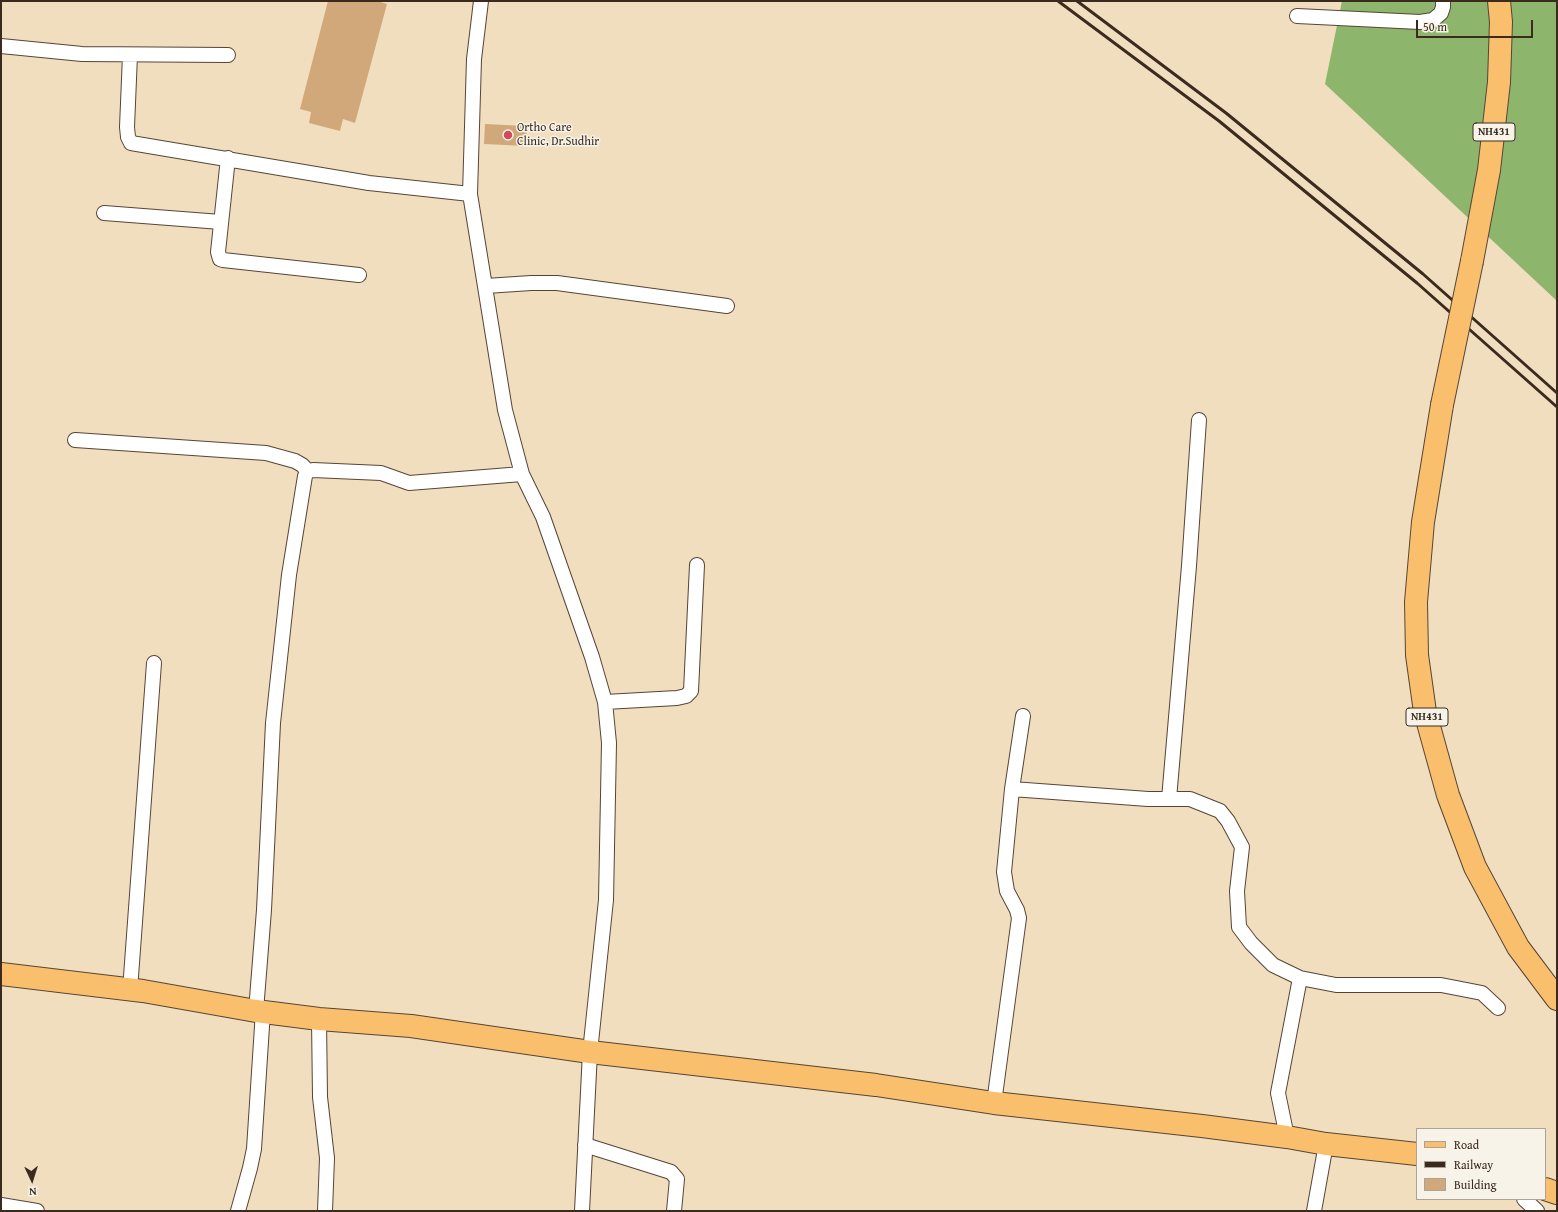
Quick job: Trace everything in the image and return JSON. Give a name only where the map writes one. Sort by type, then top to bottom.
[{"type":"main road","name":"NH431","points":[[1499,1],[1501,22],[1499,82],[1489,170],[1442,405],[1423,522],[1416,602],[1417,655],[1425,712],[1448,795],[1475,867],[1518,947],[1557,999]]},
{"type":"main road","points":[[1,974],[130,990],[319,1019],[412,1026],[590,1052],[876,1085],[994,1103],[1202,1126],[1287,1137],[1326,1144],[1416,1154]]},
{"type":"main road","points":[[1546,1189],[1557,1193]]},
{"type":"street","points":[[481,1],[474,59],[470,194],[505,410],[522,474],[543,517],[592,657],[605,702],[610,743],[606,900],[590,1052],[582,1211]]},
{"type":"street","points":[[1297,16],[1420,22],[1433,20],[1441,13],[1443,1]]},
{"type":"street","points":[[1,46],[82,54],[228,55]]},
{"type":"street","points":[[130,55],[127,127],[128,137],[131,143],[228,158],[370,183],[470,194]]},
{"type":"street","points":[[228,158],[218,256],[223,260],[359,275]]},
{"type":"street","points":[[104,213],[221,222]]},
{"type":"street","points":[[486,286],[531,283],[558,284],[727,306]]},
{"type":"street","points":[[1169,799],[1189,566],[1199,420]]},
{"type":"street","points":[[76,440],[266,453],[295,461],[308,471]]},
{"type":"street","points":[[308,471],[381,473],[409,483],[522,474]]},
{"type":"street","points":[[238,1211],[254,1149],[273,723],[289,575],[300,500],[305,476],[308,471]]},
{"type":"street","points":[[605,702],[677,698],[686,696],[691,691],[697,565]]},
{"type":"street","points":[[130,990],[154,663]]},
{"type":"street","points":[[994,1103],[1019,918],[1008,891],[1004,872],[1012,789],[1023,716]]},
{"type":"street","points":[[1012,789],[1148,800],[1190,799],[1220,811],[1242,847],[1237,891],[1239,927],[1251,944],[1273,965],[1300,978],[1336,985],[1441,985],[1482,993],[1498,1008]]},
{"type":"street","points":[[1287,1137],[1278,1093],[1300,978]]},
{"type":"street","points":[[319,1019],[320,1097],[327,1158],[325,1211]]},
{"type":"street","points":[[1314,1211],[1326,1144]]},
{"type":"street","points":[[585,1146],[671,1172],[677,1179],[674,1211]]},
{"type":"street","points":[[1525,1200],[1537,1211]]},
{"type":"street","points":[[1,1205],[37,1211]]},
{"type":"green space","points":[[1342,1],[1557,1],[1557,301],[1325,84]]},
{"type":"building","points":[[328,1],[377,1],[387,4],[355,123],[343,119],[340,131],[309,123],[311,112],[300,109]]},
{"type":"building","points":[[485,124],[527,126],[526,146],[484,144]]},
{"type":"railway","points":[[1058,1],[1219,121],[1417,283],[1557,407]]},
{"type":"railway","points":[[1077,1],[1226,113],[1423,274],[1557,393]]},
{"type":"place","name":"Ortho Care Clinic, Dr.Sudhir","points":[[508,135]]}]
